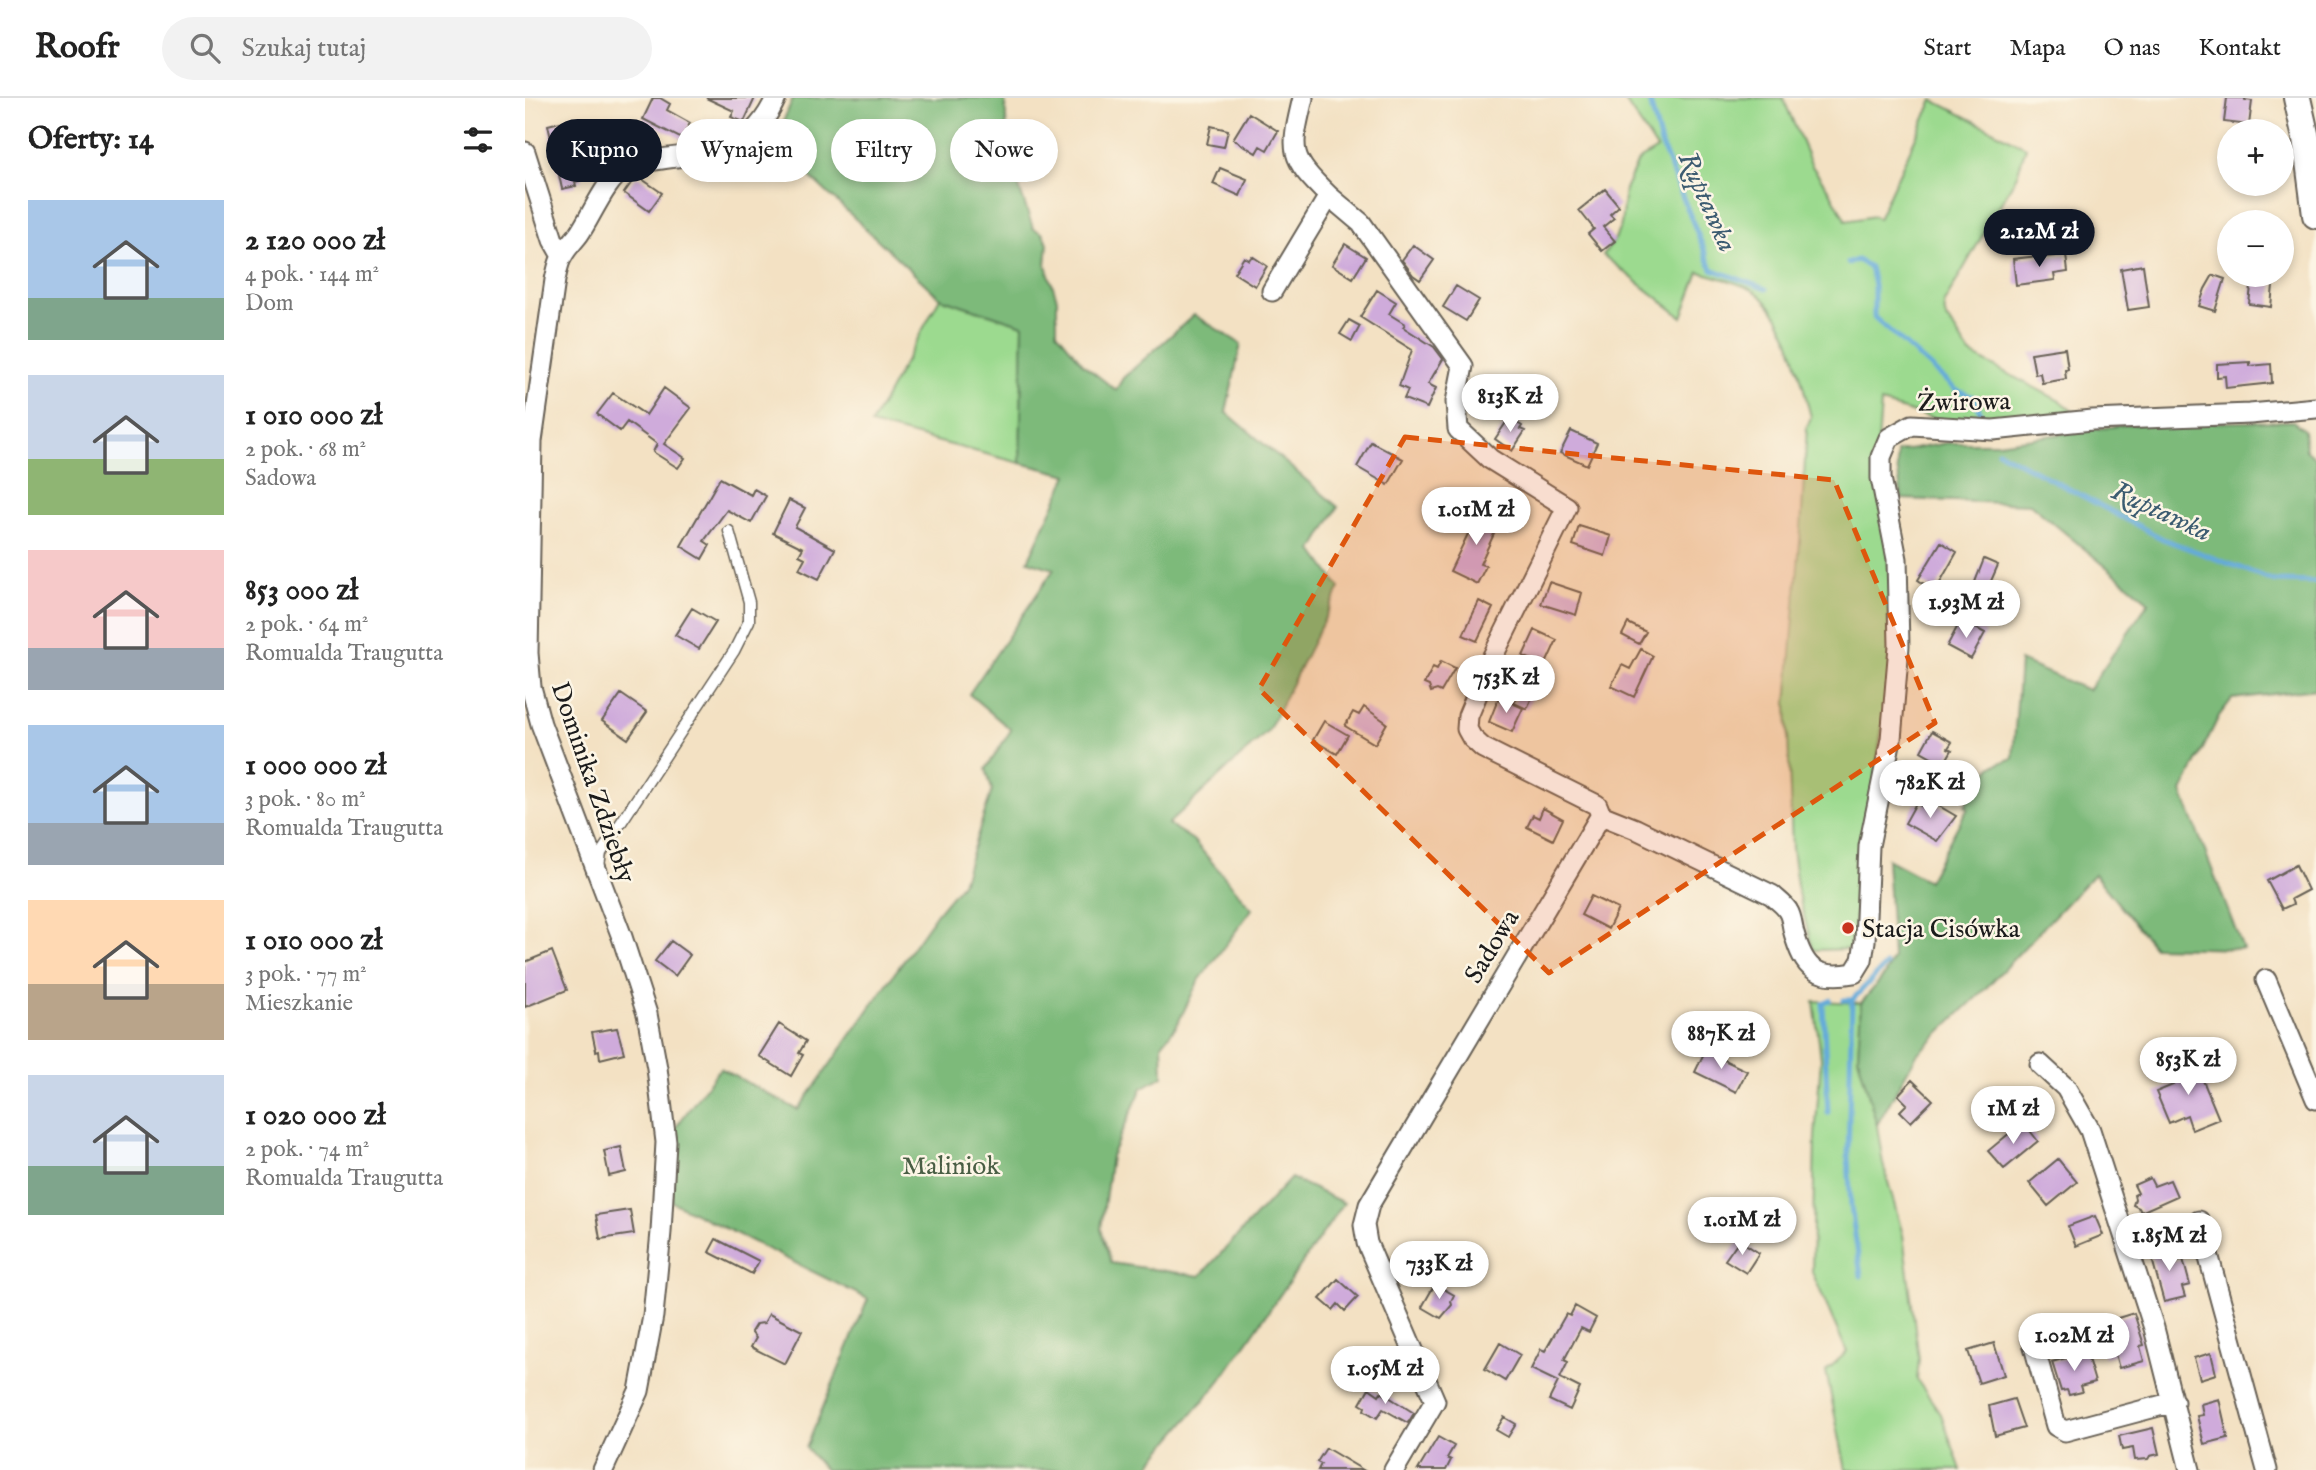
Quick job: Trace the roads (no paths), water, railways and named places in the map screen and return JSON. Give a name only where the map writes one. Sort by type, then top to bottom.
[{"type":"main road","points":[[2297,98],[2316,215]]},
{"type":"street","name":"Dominika Zdziebły","points":[[603,1470],[639,1391],[653,1316],[666,1142],[657,1068],[646,1014],[622,937],[541,724],[531,687],[528,653],[532,441],[555,280],[562,256],[579,234],[608,186],[622,170],[651,161],[721,152],[754,130],[776,98]]},
{"type":"street","points":[[1303,98],[1295,140],[1296,158],[1303,171],[1361,223],[1463,366],[1456,402],[1458,429],[1490,459],[1567,507],[1493,656],[1471,708],[1467,729],[1483,748],[1597,805],[1601,815]]},
{"type":"street","points":[[525,152],[553,240],[562,256]]},
{"type":"street","points":[[1272,291],[1329,196]]},
{"type":"street","name":"Żwirowa","points":[[1601,815],[1636,829],[1772,895],[1788,910],[1800,955],[1811,968],[1826,975],[1837,976],[1854,972],[1862,960],[1865,941],[1869,846],[1891,739],[1899,646],[1897,559],[1881,478],[1881,457],[1889,438],[1912,425],[1993,430],[2092,421],[2238,415],[2316,408]]},
{"type":"street","name":"Sadowa","points":[[1394,1470],[1435,1401],[1367,1242],[1364,1225],[1369,1205],[1601,815]]},
{"type":"street","points":[[2266,980],[2316,1099]]},
{"type":"street","points":[[2040,1064],[2066,1088],[2090,1130],[2132,1253],[2174,1402],[2190,1470]]},
{"type":"street","points":[[2199,1221],[2267,1470]]},
{"type":"street","points":[[2032,1339],[2056,1426],[2065,1431],[2174,1402]]},
{"type":"lane","points":[[597,874],[601,853],[734,651],[749,621],[749,602],[729,531]]},
{"type":"waterway","name":"Ruptawka","points":[[1649,98],[1661,144],[1712,269],[1766,289]]},
{"type":"waterway","name":"Ruptawka","points":[[1848,263],[1857,260],[1870,267],[1874,285],[1874,317],[1956,390],[1974,397],[1986,425]]},
{"type":"waterway","name":"Ruptawka","points":[[1998,451],[2163,539],[2275,581],[2316,582]]},
{"type":"waterway","points":[[1844,1000],[1852,1000],[1886,965]]},
{"type":"waterway","points":[[1828,1113],[1823,1003],[1830,1000]]},
{"type":"waterway","points":[[1852,1000],[1848,1157],[1851,1207],[1861,1276]]},
{"type":"place","name":"Stacja Cisówka","points":[[1848,928]]},
{"type":"park label","name":"Maliniok","points":[[951,1165]]}]
